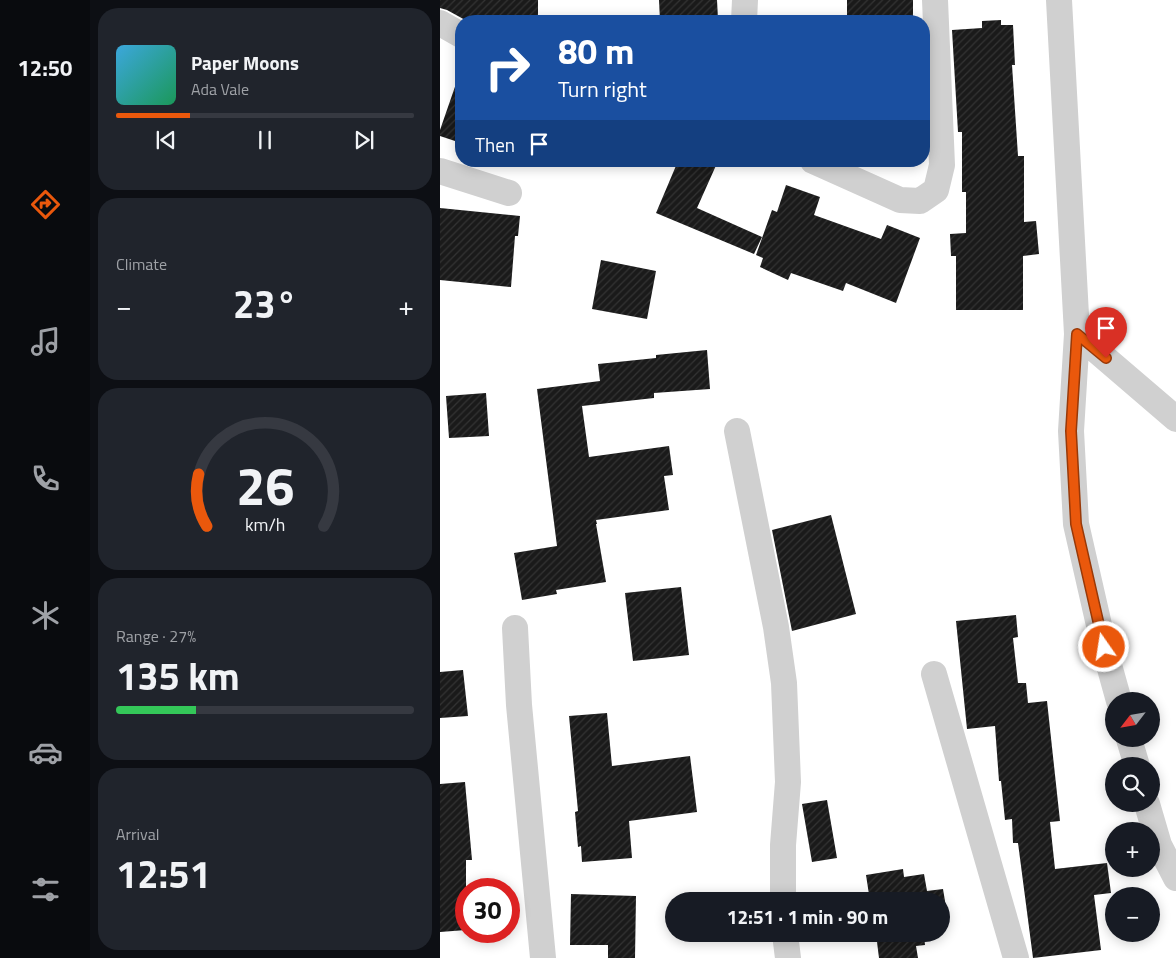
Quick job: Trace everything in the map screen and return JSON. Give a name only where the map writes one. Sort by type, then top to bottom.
[{"type":"street","points":[[744,15],[745,0]]},
{"type":"street","points":[[826,167],[900,200],[920,201],[936,190],[942,165],[935,0]]},
{"type":"street","points":[[1059,0],[1077,334],[1071,431],[1076,524],[1104,647],[1116,692]]},
{"type":"street","points":[[440,23],[455,32]]},
{"type":"street","points":[[440,171],[509,193]]},
{"type":"street","points":[[1077,334],[1176,419]]},
{"type":"street","points":[[737,431],[776,627],[784,683],[788,782],[783,845],[783,892]]},
{"type":"street","points":[[515,628],[519,706],[543,958]]},
{"type":"street","points":[[934,674],[1016,958]]},
{"type":"street","points":[[1149,812],[1159,845],[1176,878]]},
{"type":"street","points":[[786,942],[788,958]]},
{"type":"building","points":[[440,0],[538,0],[538,15],[456,15],[440,8]]},
{"type":"building","points":[[659,0],[717,0],[718,15],[660,15]]},
{"type":"building","points":[[847,0],[913,0],[913,15],[847,15]]},
{"type":"building","points":[[1001,20],[1001,25],[1013,25],[1015,65],[1012,65],[1018,156],[1024,156],[1024,222],[1036,221],[1039,254],[1023,256],[1023,310],[956,310],[956,256],[951,256],[950,234],[966,233],[966,192],[962,192],[962,132],[958,132],[952,30],[982,28],[982,21]]},
{"type":"building","points":[[455,87],[455,141],[440,136],[440,130]]},
{"type":"building","points":[[675,167],[715,167],[697,208],[762,237],[754,254],[656,213]]},
{"type":"building","points":[[786,185],[820,197],[814,215],[881,239],[887,225],[920,238],[896,303],[846,283],[843,291],[791,273],[788,280],[760,267],[763,258],[756,255],[772,210],[777,212]]},
{"type":"building","points":[[440,208],[520,216],[518,236],[515,236],[511,287],[440,280]]},
{"type":"building","points":[[601,260],[656,271],[647,319],[592,309]]},
{"type":"building","points":[[707,350],[710,389],[654,393],[654,398],[582,406],[589,457],[669,446],[673,475],[664,476],[669,510],[596,520],[606,582],[556,590],[557,594],[522,600],[514,553],[557,546],[537,389],[600,381],[598,364],[656,358],[656,355]]},
{"type":"building","points":[[486,393],[489,436],[449,438],[446,396]]},
{"type":"building","points":[[831,515],[856,614],[792,631],[772,530]]},
{"type":"building","points":[[681,587],[689,655],[633,661],[625,593]]},
{"type":"building","points":[[1016,615],[1018,637],[1013,638],[1018,683],[1026,683],[1028,703],[1047,701],[1060,821],[1050,822],[1055,869],[1105,863],[1105,877],[1109,877],[1110,887],[1105,887],[1105,894],[1094,895],[1101,950],[1033,958],[1018,843],[1013,843],[1012,819],[1005,820],[1001,781],[999,781],[995,726],[967,729],[956,621]]},
{"type":"building","points":[[463,670],[468,716],[440,718],[440,672]]},
{"type":"building","points":[[607,713],[612,766],[690,756],[697,812],[629,821],[632,858],[582,862],[581,846],[578,847],[575,812],[578,811],[569,716]]},
{"type":"building","points":[[465,782],[472,860],[466,860],[466,878],[455,878],[455,931],[440,932],[440,784]]},
{"type":"building","points":[[827,800],[837,858],[812,862],[802,804]]},
{"type":"building","points":[[903,869],[904,877],[924,874],[927,891],[943,889],[944,892],[869,892],[866,875]]},
{"type":"building","points":[[571,894],[636,896],[635,958],[608,958],[608,945],[570,945]]},
{"type":"building","points":[[877,942],[925,942],[925,945],[916,946],[918,958],[879,958]]},
{"type":"route","points":[[1104,647],[1076,524],[1071,431],[1077,334],[1106,358]]}]
